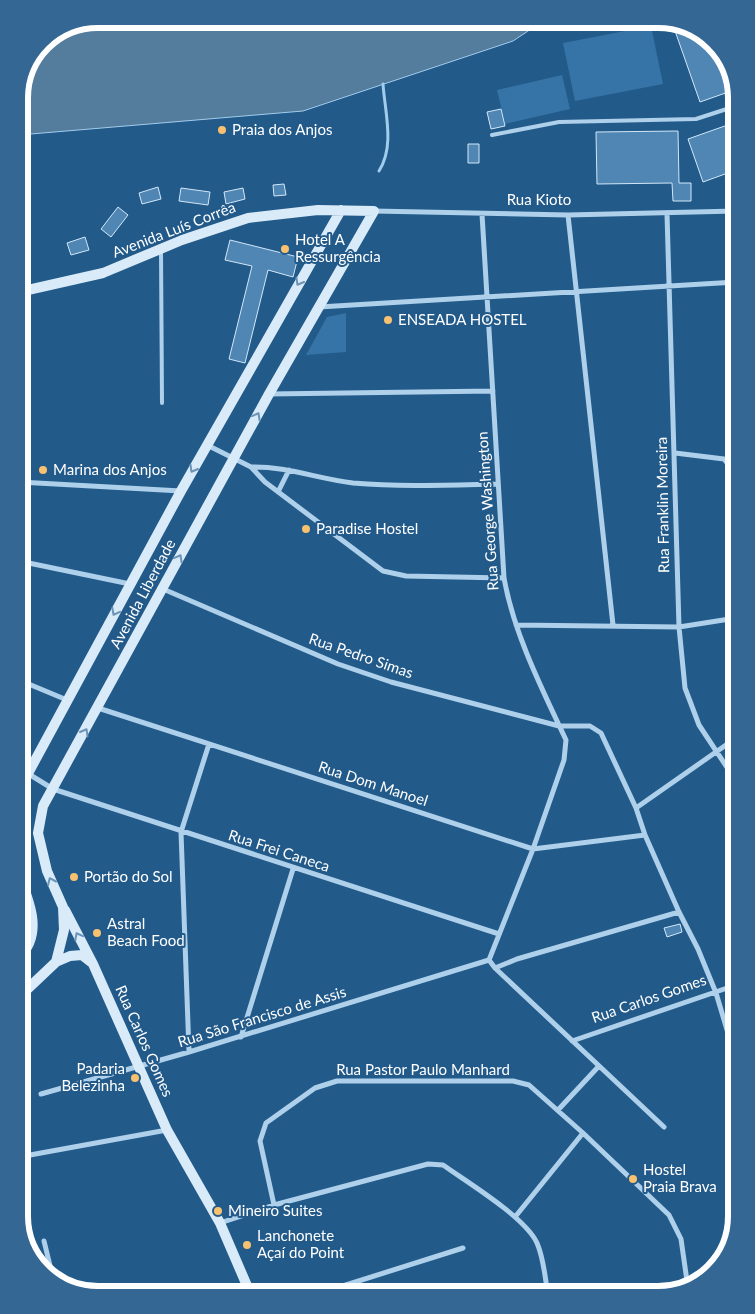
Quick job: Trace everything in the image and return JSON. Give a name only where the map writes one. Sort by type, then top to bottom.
[{"type":"main road","name":"Rua Kioto","points":[[341,210],[374,211]]},
{"type":"main road","name":"Avenida Luís Corrêa","points":[[28,290],[87,278],[248,218],[294,212],[341,210]]},
{"type":"main road","name":"Avenida Liberdade","points":[[28,762],[67,700],[180,491],[341,210]]},
{"type":"main road","name":"Avenida Liberdade","points":[[56,962],[64,930],[63,907],[47,871],[38,832],[43,806],[269,394],[374,211]]},
{"type":"main road","points":[[28,898],[32,908],[34,930],[28,945]]},
{"type":"main road","name":"Rua Carlos Gomes","points":[[63,907],[93,964],[167,1130],[220,1223],[247,1286]]},
{"type":"main road","points":[[28,989],[56,962],[70,956],[82,955],[93,964]]},
{"type":"street","name":"Rua Kioto","points":[[374,211],[568,215],[728,211]]},
{"type":"street","name":"Rua George Washington","points":[[482,214],[489,298],[492,392],[504,578],[508,602],[516,625],[566,740],[564,760],[533,849],[489,960]]},
{"type":"street","name":"Rua Franklin Moreira","points":[[667,214],[679,628],[685,688],[699,724],[728,769]]},
{"type":"street","points":[[568,215],[613,625]]},
{"type":"street","points":[[318,307],[728,282]]},
{"type":"street","points":[[269,394],[492,392]]},
{"type":"street","points":[[207,445],[251,468],[278,492],[383,572],[406,576],[504,578]]},
{"type":"street","points":[[675,453],[724,459],[728,464]]},
{"type":"street","points":[[251,468],[289,470],[351,482],[409,486],[498,484]]},
{"type":"street","points":[[278,492],[289,470]]},
{"type":"street","points":[[28,483],[180,491]]},
{"type":"street","points":[[28,563],[130,584]]},
{"type":"street","name":"Rua Pedro Simas","points":[[163,588],[338,664],[391,682],[559,726],[590,726],[601,733],[636,808],[645,835],[679,912],[698,950],[716,993],[728,1033]]},
{"type":"street","points":[[516,625],[613,625],[679,628],[728,619]]},
{"type":"street","points":[[28,684],[67,700]]},
{"type":"street","name":"Rua Dom Manoel","points":[[98,708],[533,849],[645,835]]},
{"type":"street","points":[[189,1052],[181,832],[209,744]]},
{"type":"street","points":[[636,808],[728,744]]},
{"type":"street","name":"Rua Frei Caneca","points":[[28,775],[52,789],[499,934]]},
{"type":"street","points":[[240,1037],[293,868]]},
{"type":"street","points":[[495,968],[517,959],[679,912]]},
{"type":"street","points":[[489,960],[495,968],[664,1127]]},
{"type":"street","name":"Rua São Francisco de Assis","points":[[41,1094],[240,1037],[489,960]]},
{"type":"street","name":"Rua Carlos Gomes","points":[[572,1041],[728,988]]},
{"type":"street","points":[[558,1110],[598,1066]]},
{"type":"street","name":"Rua Pastor Paulo Manhard","points":[[274,1205],[260,1142],[266,1123],[315,1088],[337,1080],[513,1081],[530,1085],[669,1215],[681,1238],[687,1279]]},
{"type":"street","points":[[28,1155],[167,1130]]},
{"type":"street","points":[[515,1217],[583,1133]]},
{"type":"street","points":[[220,1223],[274,1205],[428,1164],[443,1165],[515,1217],[536,1240],[541,1254],[546,1286]]},
{"type":"street","points":[[44,1241],[51,1269]]},
{"type":"street","points":[[343,1286],[463,1248]]},
{"type":"lane","points":[[492,136],[559,122],[696,119],[728,109]]},
{"type":"lane","points":[[161,249],[162,403]]},
{"type":"shaded area","points":[[532,28],[513,41],[303,111],[28,134],[28,93],[30,79],[35,67],[51,45],[71,33],[84,29]]},
{"type":"shaded area","points":[[641,28],[651,28],[663,84],[575,101],[563,43]]},
{"type":"shaded area","points":[[562,75],[570,109],[505,124],[497,90]]},
{"type":"shaded area","points":[[346,313],[346,352],[306,355],[327,317]]},
{"type":"building","points":[[675,30],[696,39],[704,45],[716,59],[724,75],[727,92],[700,102]]},
{"type":"building","points":[[501,109],[505,126],[491,129],[487,112]]},
{"type":"building","points":[[728,125],[728,173],[703,182],[688,139]]},
{"type":"building","points":[[678,131],[679,183],[691,183],[691,201],[673,201],[672,183],[597,184],[596,132]]},
{"type":"building","points":[[468,144],[479,144],[479,163],[468,163]]},
{"type":"building","points":[[284,184],[286,195],[274,196],[273,185]]},
{"type":"building","points":[[158,187],[161,199],[142,204],[139,193]]},
{"type":"building","points":[[181,188],[210,192],[208,205],[179,201]]},
{"type":"building","points":[[243,188],[245,199],[226,204],[224,192]]},
{"type":"building","points":[[118,207],[128,215],[111,237],[101,229]]},
{"type":"building","points":[[85,237],[89,250],[71,255],[67,243]]},
{"type":"building","points":[[230,240],[298,257],[293,277],[268,270],[245,363],[229,359],[252,266],[225,260]]},
{"type":"building","points":[[680,924],[682,932],[667,937],[664,928]]},
{"type":"waterway","points":[[379,171],[387,151],[388,140],[383,84]]},
{"type":"place","name":"Praia dos Anjos","points":[[222,130]]},
{"type":"place","name":"Hotel A Ressurgência","points":[[285,249]]},
{"type":"place","name":"ENSEADA HOSTEL","points":[[388,320]]},
{"type":"place","name":"Marina dos Anjos","points":[[43,470]]},
{"type":"place","name":"Paradise Hostel","points":[[306,529]]},
{"type":"place","name":"Portão do Sol","points":[[74,877]]},
{"type":"place","name":"Astral Beach Food","points":[[97,933]]},
{"type":"place","name":"Padaria Belezinha","points":[[135,1078]]},
{"type":"place","name":"Hostel Praia Brava","points":[[633,1179]]},
{"type":"place","name":"Mineiro Suites","points":[[218,1211]]},
{"type":"place","name":"Lanchonete Açaí do Point","points":[[247,1245]]}]
